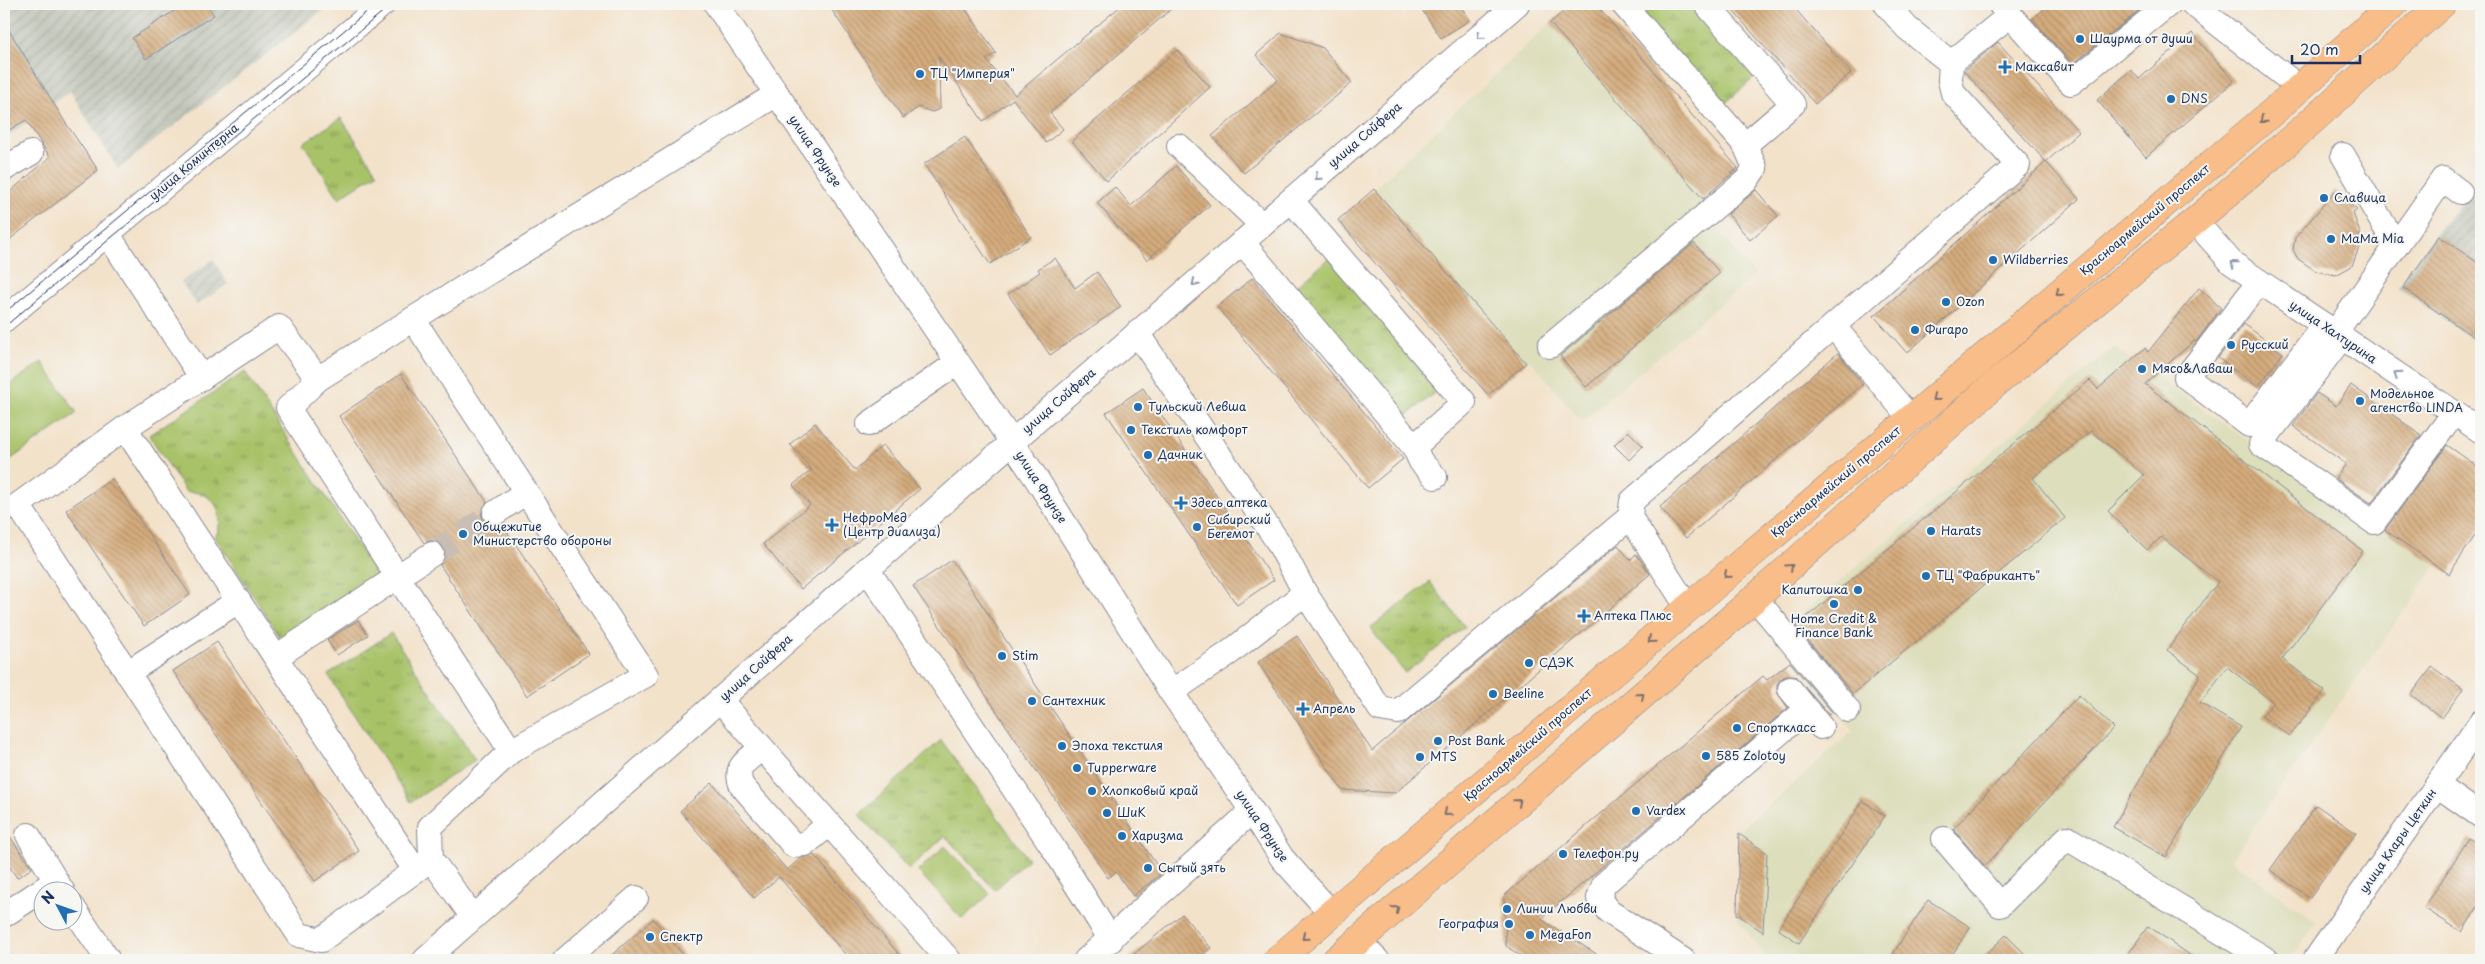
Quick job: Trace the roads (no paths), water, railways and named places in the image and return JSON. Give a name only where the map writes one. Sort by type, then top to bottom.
[{"type":"main road","name":"Красноармейский проспект","points":[[1277,960],[2300,88],[2394,4]]},
{"type":"main road","points":[[1336,960],[1368,951],[1756,598],[1995,384],[2195,221],[2296,135],[2442,4]]},
{"type":"main road","name":"улица Фрунзе","points":[[1332,914],[1368,951]]},
{"type":"street","name":"улица Коминтерна","points":[[4,320],[383,4]]},
{"type":"street","name":"улица Фрунзе","points":[[716,4],[1012,442],[1171,692],[1282,858],[1332,914]]},
{"type":"street","name":"улица Сойфера","points":[[439,956],[473,917],[867,569],[1517,4]]},
{"type":"street","points":[[1550,346],[1746,181],[1755,168],[1745,145],[1623,4]]},
{"type":"street","points":[[1706,4],[1792,104],[1745,145]]},
{"type":"street","points":[[1886,4],[1907,28],[1950,63]]},
{"type":"street","points":[[1688,608],[1630,517],[1632,501],[1834,327],[2018,164],[1953,93],[1950,80],[1950,63],[2005,10],[2071,83],[2169,4]]},
{"type":"street","points":[[2193,4],[2300,88]]},
{"type":"street","points":[[512,751],[288,408],[318,379],[777,94]]},
{"type":"street","points":[[1179,146],[1262,225]]},
{"type":"street","points":[[4,169],[31,153]]},
{"type":"street","points":[[2343,155],[2396,246]]},
{"type":"street","points":[[2454,413],[2374,522],[2261,444],[2334,332],[2443,179],[2460,192]]},
{"type":"street","points":[[1291,200],[1464,402],[1414,447]]},
{"type":"street","name":"улица Халтурина","points":[[2195,221],[2232,263],[2481,431]]},
{"type":"street","points":[[107,233],[202,378]]},
{"type":"street","points":[[1242,242],[1414,447],[1422,462],[1435,477]]},
{"type":"street","points":[[2259,282],[2186,377],[2249,425],[2334,332]]},
{"type":"street","points":[[318,379],[279,327],[125,428],[18,506],[299,935],[321,940],[423,864],[430,827],[512,751],[646,675],[413,319]]},
{"type":"street","points":[[1834,327],[1911,419]]},
{"type":"street","points":[[1137,333],[1278,542],[1304,593],[1380,709],[1398,712],[1630,517]]},
{"type":"street","points":[[869,424],[957,362]]},
{"type":"street","points":[[125,428],[276,657],[423,864],[473,917]]},
{"type":"street","points":[[495,513],[526,492]]},
{"type":"street","points":[[276,657],[432,554]]},
{"type":"street","points":[[867,569],[1054,849],[1111,940]]},
{"type":"street","points":[[1171,692],[1229,654],[1304,593]]},
{"type":"street","points":[[1756,598],[1848,710]]},
{"type":"street","points":[[127,673],[238,601]]},
{"type":"street","points":[[1678,959],[1608,911],[1599,898],[1604,884],[1814,719],[1790,689]]},
{"type":"street","points":[[720,700],[949,960]]},
{"type":"street","name":"улица Клары Цеткин","points":[[2315,960],[2481,722]]},
{"type":"street","points":[[762,748],[740,767],[738,776],[742,786],[753,800],[793,845],[805,844],[828,824]]},
{"type":"street","points":[[2437,785],[2481,816]]},
{"type":"street","points":[[1086,960],[1111,940],[1252,811]]},
{"type":"street","points":[[28,834],[58,882]]},
{"type":"street","points":[[1944,839],[2000,905],[2067,838],[2267,960]]},
{"type":"street","points":[[565,960],[636,898]]},
{"type":"street","points":[[4,915],[32,900]]},
{"type":"street","points":[[82,921],[108,960]]},
{"type":"tunnel","points":[[432,554],[495,513]]},
{"type":"tram line","points":[[4,313],[376,4]]},
{"type":"tram line","points":[[4,327],[392,4]]},
{"type":"place","name":"Шаурма от души","points":[[2080,39]]},
{"type":"place","name":"Максавит","points":[[2005,67]]},
{"type":"place","name":"ТЦ \"Империя\"","points":[[920,74]]},
{"type":"place","name":"DNS","points":[[2171,99]]},
{"type":"place","name":"Славица","points":[[2324,198]]},
{"type":"place","name":"MaMa Mia","points":[[2331,239]]},
{"type":"place","name":"Wildberries","points":[[1993,260]]},
{"type":"place","name":"Ozon","points":[[1946,302]]},
{"type":"place","name":"Фигаро","points":[[1915,330]]},
{"type":"place","name":"Русский","points":[[2231,345]]},
{"type":"place","name":"Мясо&Лаваш","points":[[2142,369]]},
{"type":"place","name":"Модельное агенство LINDA","points":[[2360,401]]},
{"type":"place","name":"Тульский Левша","points":[[1138,407]]},
{"type":"place","name":"Текстиль комфорт","points":[[1131,430]]},
{"type":"place","name":"Дачник","points":[[1148,455]]},
{"type":"place","name":"Здесь аптека","points":[[1181,503]]},
{"type":"place","name":"НефроМед (Центр диализа)","points":[[832,525]]},
{"type":"place","name":"Сибирский Бегемот","points":[[1197,527]]},
{"type":"place","name":"Harats","points":[[1931,531]]},
{"type":"place","name":"Общежитие Министерство обороны","points":[[463,534]]},
{"type":"place","name":"ТЦ \"Фабрикантъ\"","points":[[1926,576]]},
{"type":"place","name":"Капитошка","points":[[1858,590]]},
{"type":"place","name":"Home Credit & Finance Bank","points":[[1834,604]]},
{"type":"place","name":"Аптека Плюс","points":[[1584,616]]},
{"type":"place","name":"Stim","points":[[1002,656]]},
{"type":"place","name":"СДЭК","points":[[1529,663]]},
{"type":"place","name":"Beeline","points":[[1493,694]]},
{"type":"place","name":"Сантехник","points":[[1032,701]]},
{"type":"place","name":"Апрель","points":[[1303,709]]},
{"type":"place","name":"Спорткласс","points":[[1737,728]]},
{"type":"place","name":"Post Bank","points":[[1438,741]]},
{"type":"place","name":"Эпоха текстиля","points":[[1062,746]]},
{"type":"place","name":"585 Zolotoy","points":[[1706,756]]},
{"type":"place","name":"MTS","points":[[1420,757]]},
{"type":"place","name":"Tupperware","points":[[1077,768]]},
{"type":"place","name":"Хлопковый край","points":[[1092,791]]},
{"type":"place","name":"Vardex","points":[[1636,811]]},
{"type":"place","name":"ШиК","points":[[1107,813]]},
{"type":"place","name":"Харизма","points":[[1122,836]]},
{"type":"place","name":"Телефон.ру","points":[[1563,854]]},
{"type":"place","name":"Сытый зять","points":[[1148,868]]},
{"type":"place","name":"Линии Любви","points":[[1507,909]]},
{"type":"place","name":"География","points":[[1509,924]]},
{"type":"place","name":"MegaFon","points":[[1530,935]]},
{"type":"place","name":"Спектр","points":[[650,937]]}]
